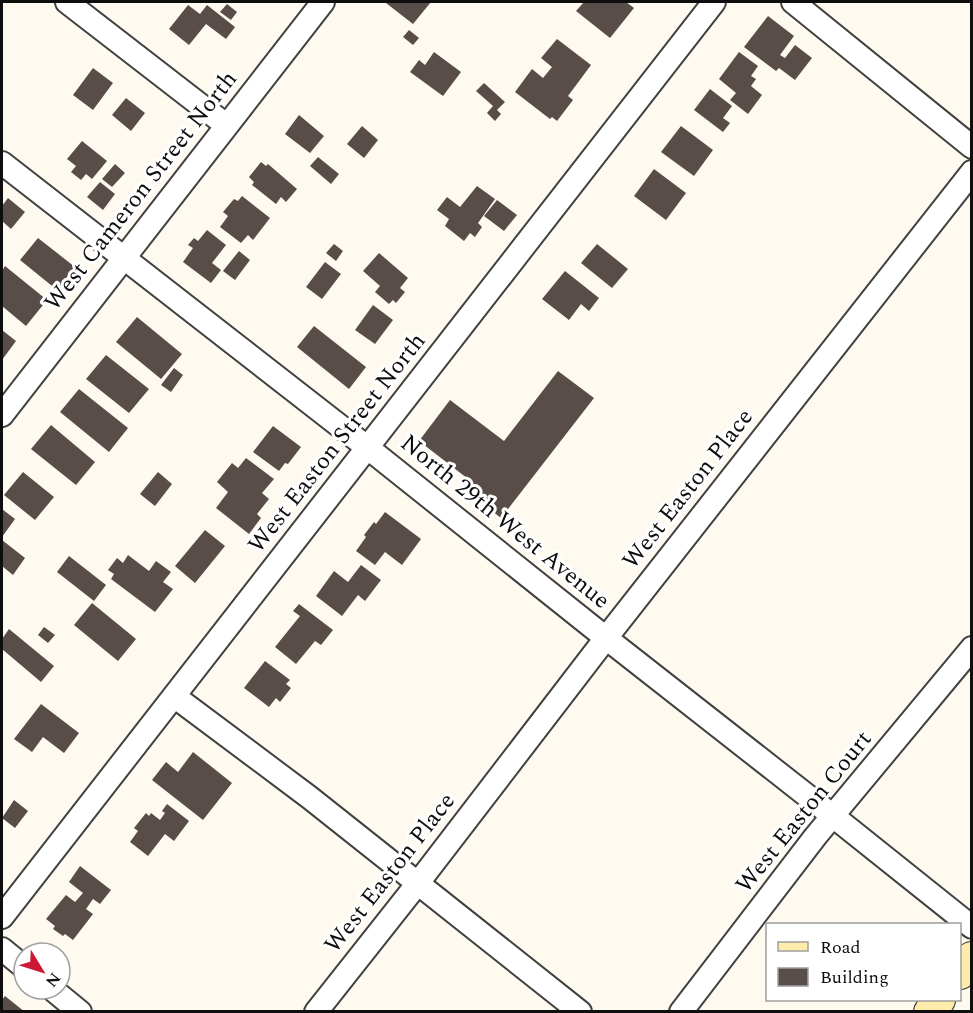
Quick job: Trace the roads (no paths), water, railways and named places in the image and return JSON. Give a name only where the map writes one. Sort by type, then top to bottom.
[{"type":"main road","points":[[961,972],[972,958]]},
{"type":"street","points":[[67,2],[226,125]]},
{"type":"street","name":"West Cameron Street North","points":[[2,415],[323,2]]},
{"type":"street","name":"West Easton Street North","points":[[2,917],[714,2]]},
{"type":"street","points":[[793,2],[972,147]]},
{"type":"street","name":"North 29th West Avenue","points":[[2,163],[368,448],[972,927]]},
{"type":"street","name":"West Easton Place","points":[[316,1011],[972,172]]},
{"type":"street","name":"West Easton Court","points":[[681,1011],[833,816],[972,648]]},
{"type":"street","points":[[174,696],[309,797],[580,1011]]},
{"type":"street","points":[[67,1001],[80,1011]]}]
